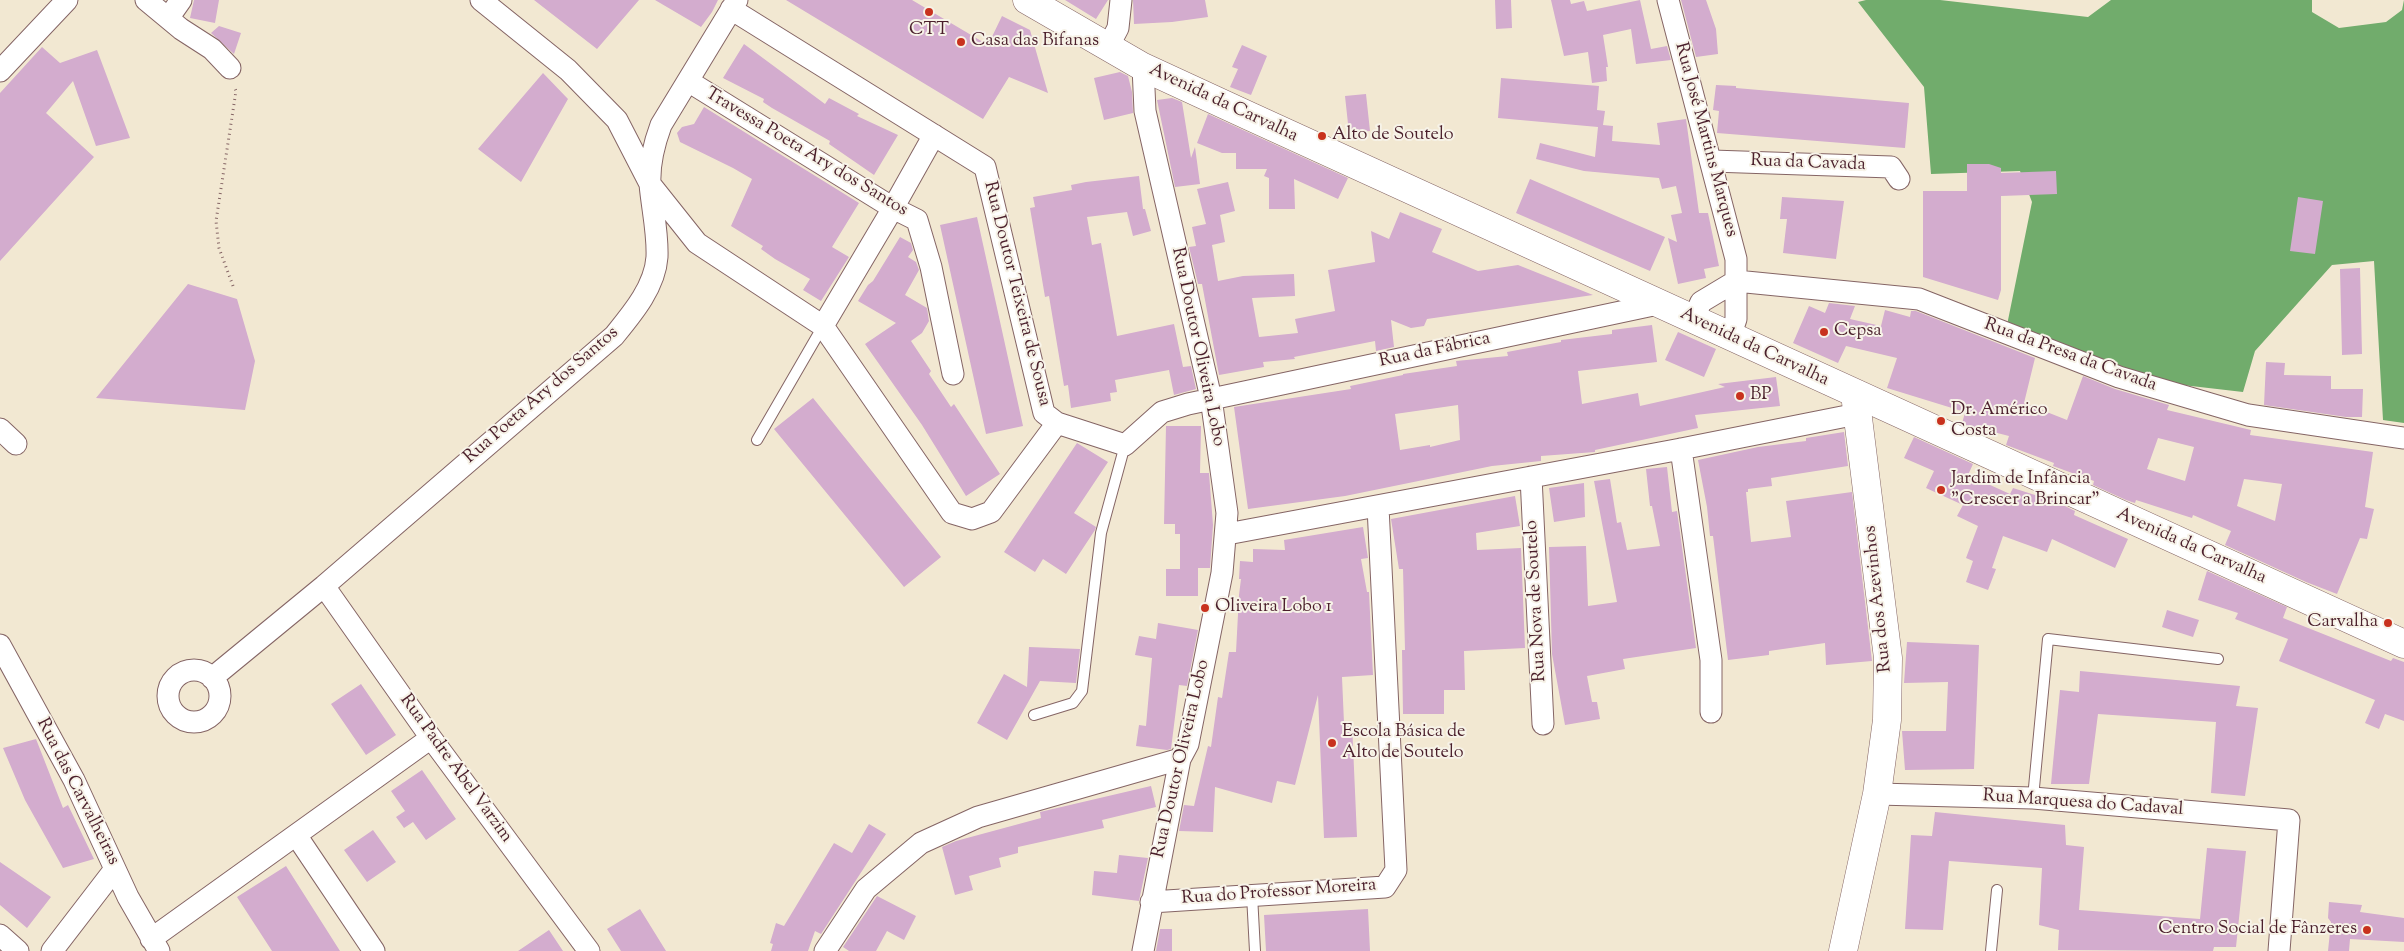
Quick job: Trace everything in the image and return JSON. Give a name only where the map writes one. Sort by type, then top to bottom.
[{"type":"street","points":[[0,71],[67,0]]},
{"type":"street","points":[[146,0],[175,8],[181,29],[212,49],[230,68]]},
{"type":"street","points":[[481,0],[568,70],[617,120],[650,184],[697,243],[822,326],[952,513],[972,519],[992,512],[1057,423]]},
{"type":"street","name":"Avenida da Carvalha","points":[[1027,0],[1143,67],[1730,337],[1856,404],[2404,644]]},
{"type":"street","points":[[1108,47],[1118,28],[1121,0]]},
{"type":"street","name":"Rua José Martins Marques","points":[[1668,0],[1712,161],[1736,258],[1736,282]]},
{"type":"street","name":"Rua Poeta Ary dos Santos","points":[[212,678],[324,586],[614,336],[629,318],[647,290],[657,258],[650,184],[653,147],[661,125],[734,5]]},
{"type":"street","name":"Rua Doutor Teixeira de Sousa","points":[[734,5],[985,167],[1044,413],[1057,423],[1125,445]]},
{"type":"street","name":"Rua Doutor Oliveira Lobo","points":[[1143,67],[1145,111],[1211,398],[1227,513],[1227,534],[1222,573],[1188,744],[1180,760],[1143,951]]},
{"type":"street","name":"Travessa Poeta Ary dos Santos","points":[[688,81],[894,208],[917,220],[931,267],[953,374]]},
{"type":"street","points":[[822,326],[894,208],[934,135]]},
{"type":"street","name":"Rua da Cavada","points":[[1712,161],[1891,167],[1899,178]]},
{"type":"street","points":[[1693,320],[1701,302],[1736,282],[1736,319],[1730,337]]},
{"type":"street","name":"Rua da Presa da Cavada","points":[[1736,282],[1919,299],[2119,377],[2248,415],[2404,438]]},
{"type":"street","name":"Rua da Fábrica","points":[[1211,398],[1658,304]]},
{"type":"street","points":[[1125,445],[1162,412],[1211,398]]},
{"type":"street","points":[[1227,534],[1681,449],[1856,404]]},
{"type":"street","name":"Rua dos Azevinhos","points":[[1843,951],[1877,794],[1887,720],[1888,658],[1856,404]]},
{"type":"street","points":[[0,429],[16,444]]},
{"type":"street","points":[[1681,449],[1711,660],[1711,712]]},
{"type":"street","name":"Rua Nova de Soutelo","points":[[1531,477],[1543,724]]},
{"type":"street","name":"Rua do Professor Moreira","points":[[1151,902],[1384,887],[1396,870],[1378,507]]},
{"type":"street","name":"Rua Padre Abel Varzim","points":[[324,586],[431,738],[589,951]]},
{"type":"street","name":"Rua das Carvalheiras","points":[[0,645],[74,780],[115,869],[155,945]]},
{"type":"street","points":[[155,945],[296,835],[431,738]]},
{"type":"street","points":[[825,951],[866,889],[922,843],[978,817],[1180,760]]},
{"type":"street","name":"Rua Marquesa do Cadaval","points":[[1877,794],[2033,798],[2289,820],[2279,951]]},
{"type":"street","points":[[296,835],[374,951]]},
{"type":"street","points":[[52,951],[115,869]]},
{"type":"street","points":[[0,935],[18,951]]},
{"type":"lane","points":[[756,440],[822,326]]},
{"type":"lane","points":[[1034,715],[1073,703],[1082,691],[1101,533],[1125,445]]},
{"type":"lane","points":[[2033,798],[2048,639],[2218,659]]},
{"type":"lane","points":[[1991,951],[1997,890]]},
{"type":"lane","points":[[1252,895],[1255,951]]},
{"type":"path","points":[[230,68],[236,91],[216,222],[219,248],[233,286]]},
{"type":"green space","points":[[1866,0],[1940,0],[2088,17],[2111,0],[2312,0],[2312,12],[2339,28],[2386,22],[2402,10],[2404,0],[2404,423],[2383,420],[2374,261],[2332,265],[2255,351],[2243,392],[2148,381],[2006,330],[2032,202],[2020,171],[1931,174],[1924,87],[1858,2]]},
{"type":"building","points":[[194,0],[219,0],[215,23],[190,18]]},
{"type":"building","points":[[534,0],[639,0],[597,49]]},
{"type":"building","points":[[655,0],[718,0],[701,27]]},
{"type":"building","points":[[786,0],[912,0],[988,45],[1002,16],[1030,30],[1048,93],[1009,77],[983,119]]},
{"type":"building","points":[[1065,0],[1108,0],[1096,19]]},
{"type":"building","points":[[1133,0],[1205,0],[1208,17],[1172,22],[1134,24]]},
{"type":"building","points":[[1495,0],[1511,0],[1512,28],[1496,29]]},
{"type":"building","points":[[1551,0],[1570,0],[1571,4],[1584,1],[1587,11],[1640,0],[1651,49],[1667,46],[1671,60],[1636,64],[1631,29],[1603,35],[1608,67],[1606,67],[1607,81],[1592,83],[1588,52],[1564,56]]},
{"type":"building","points":[[1681,0],[1706,0],[1716,29],[1718,54],[1696,57]]},
{"type":"building","points":[[219,26],[241,33],[234,54],[211,33]]},
{"type":"building","points":[[744,44],[825,104],[829,98],[859,114],[857,116],[898,135],[874,175],[829,144],[830,141],[772,108],[763,102],[764,99],[723,78]]},
{"type":"building","points":[[1242,45],[1267,56],[1251,95],[1230,87],[1238,69],[1232,67]]},
{"type":"building","points":[[42,47],[60,63],[97,50],[130,138],[96,146],[73,81],[46,113],[94,157],[0,261],[0,93]]},
{"type":"building","points":[[1120,72],[1128,76],[1132,92],[1133,113],[1104,120],[1094,78]]},
{"type":"building","points":[[543,73],[568,99],[521,182],[478,149]]},
{"type":"building","points":[[1501,78],[1599,86],[1597,110],[1605,111],[1603,125],[1613,126],[1612,141],[1660,145],[1657,123],[1686,119],[1699,213],[1708,213],[1719,266],[1704,269],[1706,278],[1678,284],[1668,238],[1677,242],[1671,215],[1682,213],[1676,186],[1662,189],[1659,178],[1584,171],[1536,159],[1540,143],[1595,157],[1598,127],[1498,118]]},
{"type":"building","points":[[1716,85],[1909,103],[1905,148],[1717,133],[1719,111],[1713,110]]},
{"type":"building","points":[[1366,94],[1370,131],[1349,133],[1345,96]]},
{"type":"building","points":[[1172,98],[1182,102],[1191,158],[1195,147],[1200,184],[1175,187],[1157,100]]},
{"type":"building","points":[[704,107],[859,203],[832,247],[849,257],[821,301],[803,290],[810,279],[775,259],[761,249],[763,246],[731,226],[752,179],[680,142],[677,133],[682,127],[694,124]]},
{"type":"building","points":[[1208,114],[1348,178],[1338,199],[1294,179],[1295,209],[1269,209],[1269,178],[1264,176],[1267,169],[1236,169],[1236,153],[1222,153],[1197,143]]},
{"type":"building","points":[[1967,164],[1989,164],[2001,168],[2001,173],[2056,171],[2057,194],[2001,196],[2001,290],[1998,300],[1923,277],[1923,191],[1967,191]]},
{"type":"building","points":[[1139,176],[1143,209],[1145,209],[1151,231],[1133,236],[1127,212],[1087,217],[1092,245],[1101,243],[1117,336],[1174,324],[1183,367],[1191,366],[1196,389],[1174,395],[1169,370],[1115,380],[1117,392],[1110,393],[1111,401],[1071,408],[1068,385],[1064,386],[1049,296],[1045,297],[1030,208],[1035,207],[1033,197],[1072,190],[1071,185],[1086,182]]},
{"type":"building","points":[[1530,179],[1665,237],[1650,271],[1516,213]]},
{"type":"building","points":[[1228,182],[1235,211],[1220,215],[1225,242],[1212,245],[1218,281],[1243,276],[1294,274],[1295,296],[1252,298],[1259,337],[1298,333],[1295,319],[1335,311],[1328,270],[1375,262],[1371,231],[1389,239],[1400,212],[1442,229],[1432,252],[1478,271],[1518,265],[1593,295],[1427,319],[1424,326],[1411,328],[1391,320],[1394,347],[1376,351],[1375,341],[1294,357],[1295,359],[1263,362],[1264,367],[1219,375],[1202,284],[1198,284],[1189,247],[1196,246],[1192,227],[1206,224],[1197,189]]},
{"type":"building","points":[[1782,197],[1844,201],[1836,259],[1783,253],[1787,219],[1780,219]]},
{"type":"building","points":[[2298,197],[2323,201],[2315,254],[2290,251]]},
{"type":"building","points":[[977,217],[1023,426],[986,434],[940,225]]},
{"type":"building","points":[[900,237],[911,243],[913,250],[908,257],[916,262],[919,270],[905,295],[927,308],[929,321],[922,333],[911,341],[931,371],[929,374],[951,407],[954,404],[1000,474],[966,496],[922,425],[865,344],[896,323],[858,301],[868,285],[873,281]]},
{"type":"building","points":[[2360,268],[2362,354],[2342,355],[2340,269]]},
{"type":"building","points":[[188,284],[237,299],[255,361],[245,410],[96,398]]},
{"type":"building","points":[[1829,303],[1855,306],[1850,319],[1881,326],[1885,310],[1910,317],[1911,311],[1916,311],[2035,358],[2024,403],[2067,420],[2083,376],[2115,389],[2169,405],[2167,410],[2251,430],[2250,435],[2373,452],[2365,507],[2374,509],[2367,539],[2360,538],[2337,594],[2306,582],[2225,545],[2231,531],[2193,515],[2192,518],[2136,500],[2135,503],[2126,500],[2093,485],[2094,481],[2053,466],[2054,463],[2006,445],[2009,436],[1962,424],[1965,412],[1887,388],[1897,358],[1846,346],[1838,363],[1793,343],[1809,306],[1825,313]],"holes":[[[2158,438],[2194,447],[2185,481],[2147,469]],[[2244,479],[2282,484],[2275,521],[2237,506]]]},
{"type":"building","points":[[1652,325],[1657,362],[1578,371],[1582,404],[1638,393],[1640,406],[1725,387],[1718,384],[1776,377],[1780,406],[1695,415],[1698,428],[1595,450],[1595,452],[1541,456],[1541,461],[1492,466],[1345,496],[1248,509],[1234,407],[1351,389],[1350,386],[1403,374],[1457,366],[1456,361],[1508,356],[1507,352],[1561,342],[1561,340],[1612,334],[1612,330]],"holes":[[[1458,405],[1460,440],[1430,447],[1430,445],[1400,450],[1395,414]]]},
{"type":"building","points":[[1678,332],[1716,349],[1704,377],[1665,360]]},
{"type":"building","points":[[2266,362],[2285,363],[2284,375],[2331,376],[2331,389],[2363,389],[2362,417],[2346,417],[2264,405]]},
{"type":"building","points":[[813,398],[941,557],[904,587],[774,429]]},
{"type":"building","points":[[1166,426],[1201,426],[1200,473],[1209,473],[1213,525],[1210,568],[1198,568],[1198,596],[1166,596],[1166,569],[1180,569],[1180,534],[1175,534],[1175,524],[1164,524]]},
{"type":"building","points":[[1844,432],[1848,466],[1771,478],[1772,486],[1748,489],[1748,492],[1746,492],[1751,542],[1791,537],[1786,501],[1852,492],[1872,661],[1826,665],[1825,643],[1769,651],[1769,655],[1728,660],[1713,536],[1710,536],[1707,507],[1698,460],[1758,447],[1806,441],[1806,438]]},
{"type":"building","points":[[1914,437],[1973,464],[1968,475],[2010,494],[2013,488],[2057,502],[2075,511],[2074,515],[2128,539],[2115,568],[2052,539],[2047,552],[2003,536],[1992,568],[1996,569],[1988,590],[1966,582],[1973,561],[1966,558],[1978,526],[1957,516],[1963,505],[1926,488],[1934,471],[1904,458]]},
{"type":"building","points":[[1077,443],[1108,462],[1074,513],[1096,527],[1066,574],[1043,559],[1035,572],[1004,552]]},
{"type":"building","points":[[1667,467],[1672,512],[1677,511],[1696,648],[1623,659],[1625,669],[1587,676],[1592,702],[1597,702],[1600,719],[1565,725],[1552,654],[1549,547],[1586,546],[1588,606],[1617,602],[1594,481],[1610,479],[1617,523],[1621,522],[1627,550],[1660,546],[1652,506],[1650,506],[1646,469]]},
{"type":"building","points":[[1584,483],[1585,517],[1554,522],[1549,488]]},
{"type":"building","points":[[1515,496],[1520,526],[1476,533],[1477,550],[1521,548],[1525,648],[1464,651],[1465,690],[1444,690],[1444,714],[1403,714],[1402,650],[1405,650],[1403,569],[1399,569],[1391,519]]},
{"type":"building","points":[[1363,527],[1368,558],[1361,559],[1367,592],[1369,592],[1373,675],[1342,677],[1344,723],[1352,723],[1357,837],[1324,838],[1318,695],[1295,785],[1277,781],[1272,803],[1215,787],[1213,832],[1179,831],[1184,805],[1194,806],[1208,746],[1211,747],[1218,697],[1222,698],[1229,652],[1236,652],[1241,579],[1239,579],[1240,561],[1253,562],[1253,549],[1285,550],[1284,540]]},
{"type":"building","points":[[2207,571],[2287,607],[2283,618],[2391,661],[2393,658],[2404,662],[2404,721],[2385,714],[2379,729],[2365,723],[2375,700],[2279,661],[2288,639],[2235,619],[2238,613],[2198,600]]},
{"type":"building","points":[[2167,610],[2199,620],[2193,637],[2162,627]]},
{"type":"building","points":[[1158,623],[1198,630],[1187,686],[1179,685],[1171,749],[1167,750],[1136,746],[1139,725],[1146,726],[1152,658],[1135,655],[1139,636],[1156,639]]},
{"type":"building","points":[[1907,642],[1979,645],[1974,769],[1905,770],[1902,731],[1946,731],[1948,682],[1904,683]]},
{"type":"building","points":[[1029,647],[1080,649],[1076,683],[1040,681],[1007,740],[977,723],[1004,674],[1027,687]]},
{"type":"building","points":[[2080,671],[2240,686],[2236,706],[2258,708],[2245,796],[2211,793],[2216,722],[2098,714],[2089,784],[2051,784],[2060,690],[2079,692]]},
{"type":"building","points":[[361,684],[396,735],[366,755],[331,704]]},
{"type":"building","points":[[36,739],[63,808],[68,805],[94,859],[63,868],[25,800],[3,748]]},
{"type":"building","points":[[422,770],[456,819],[426,840],[413,822],[404,828],[396,817],[405,811],[391,791]]},
{"type":"building","points":[[1151,786],[1156,807],[1102,820],[1104,828],[1018,847],[1018,853],[999,858],[1001,867],[969,876],[973,890],[955,895],[942,847],[956,841],[1041,818],[1040,812]]},
{"type":"building","points":[[1935,812],[2065,825],[2066,845],[2084,847],[2079,910],[2200,919],[2207,848],[2246,851],[2236,947],[2214,947],[2213,951],[2058,950],[2059,930],[2039,925],[2042,868],[1949,861],[1943,930],[1905,929],[1911,835],[1932,836]]},
{"type":"building","points":[[869,824],[886,834],[821,934],[815,931],[808,951],[771,951],[773,944],[770,943],[776,923],[784,926],[834,843],[852,853]]},
{"type":"building","points":[[373,830],[396,862],[367,882],[344,850]]},
{"type":"building","points":[[1119,855],[1148,858],[1139,901],[1092,895],[1094,871],[1117,873]]},
{"type":"building","points":[[0,862],[51,897],[27,928],[0,905]]},
{"type":"building","points":[[286,866],[340,951],[272,951],[237,897]]},
{"type":"building","points":[[877,896],[916,916],[904,940],[887,931],[876,951],[849,951],[843,947]]},
{"type":"building","name":"Centro Social de Fânzeres","points":[[2329,902],[2362,905],[2360,912],[2404,918],[2404,942],[2350,939],[2349,951],[2328,951],[2331,922],[2328,918]]},
{"type":"building","points":[[640,909],[666,951],[621,951],[607,929]]},
{"type":"building","points":[[1368,909],[1370,951],[1266,951],[1264,915]]},
{"type":"building","points":[[1160,929],[1172,929],[1172,951],[1156,951]]},
{"type":"building","points":[[549,930],[563,951],[518,951]]},
{"type":"place","name":"CTT","points":[[929,12]]},
{"type":"place","name":"Casa das Bifanas","points":[[961,42]]},
{"type":"place","name":"Alto de Soutelo","points":[[1322,136]]},
{"type":"place","name":"Cepsa","points":[[1824,332]]},
{"type":"place","name":"BP","points":[[1740,396]]},
{"type":"place","name":"Dr. Américo Costa","points":[[1941,421]]},
{"type":"place","name":"Jardim de Infância \"Crescer a Brincar\"","points":[[1941,490]]},
{"type":"place","name":"Oliveira Lobo 1","points":[[1205,608]]},
{"type":"place","name":"Carvalha","points":[[2388,623]]},
{"type":"place","name":"Escola Básica de Alto de Soutelo","points":[[1332,743]]},
{"type":"place","name":"Centro Social de Fânzeres","points":[[2367,930]]}]
